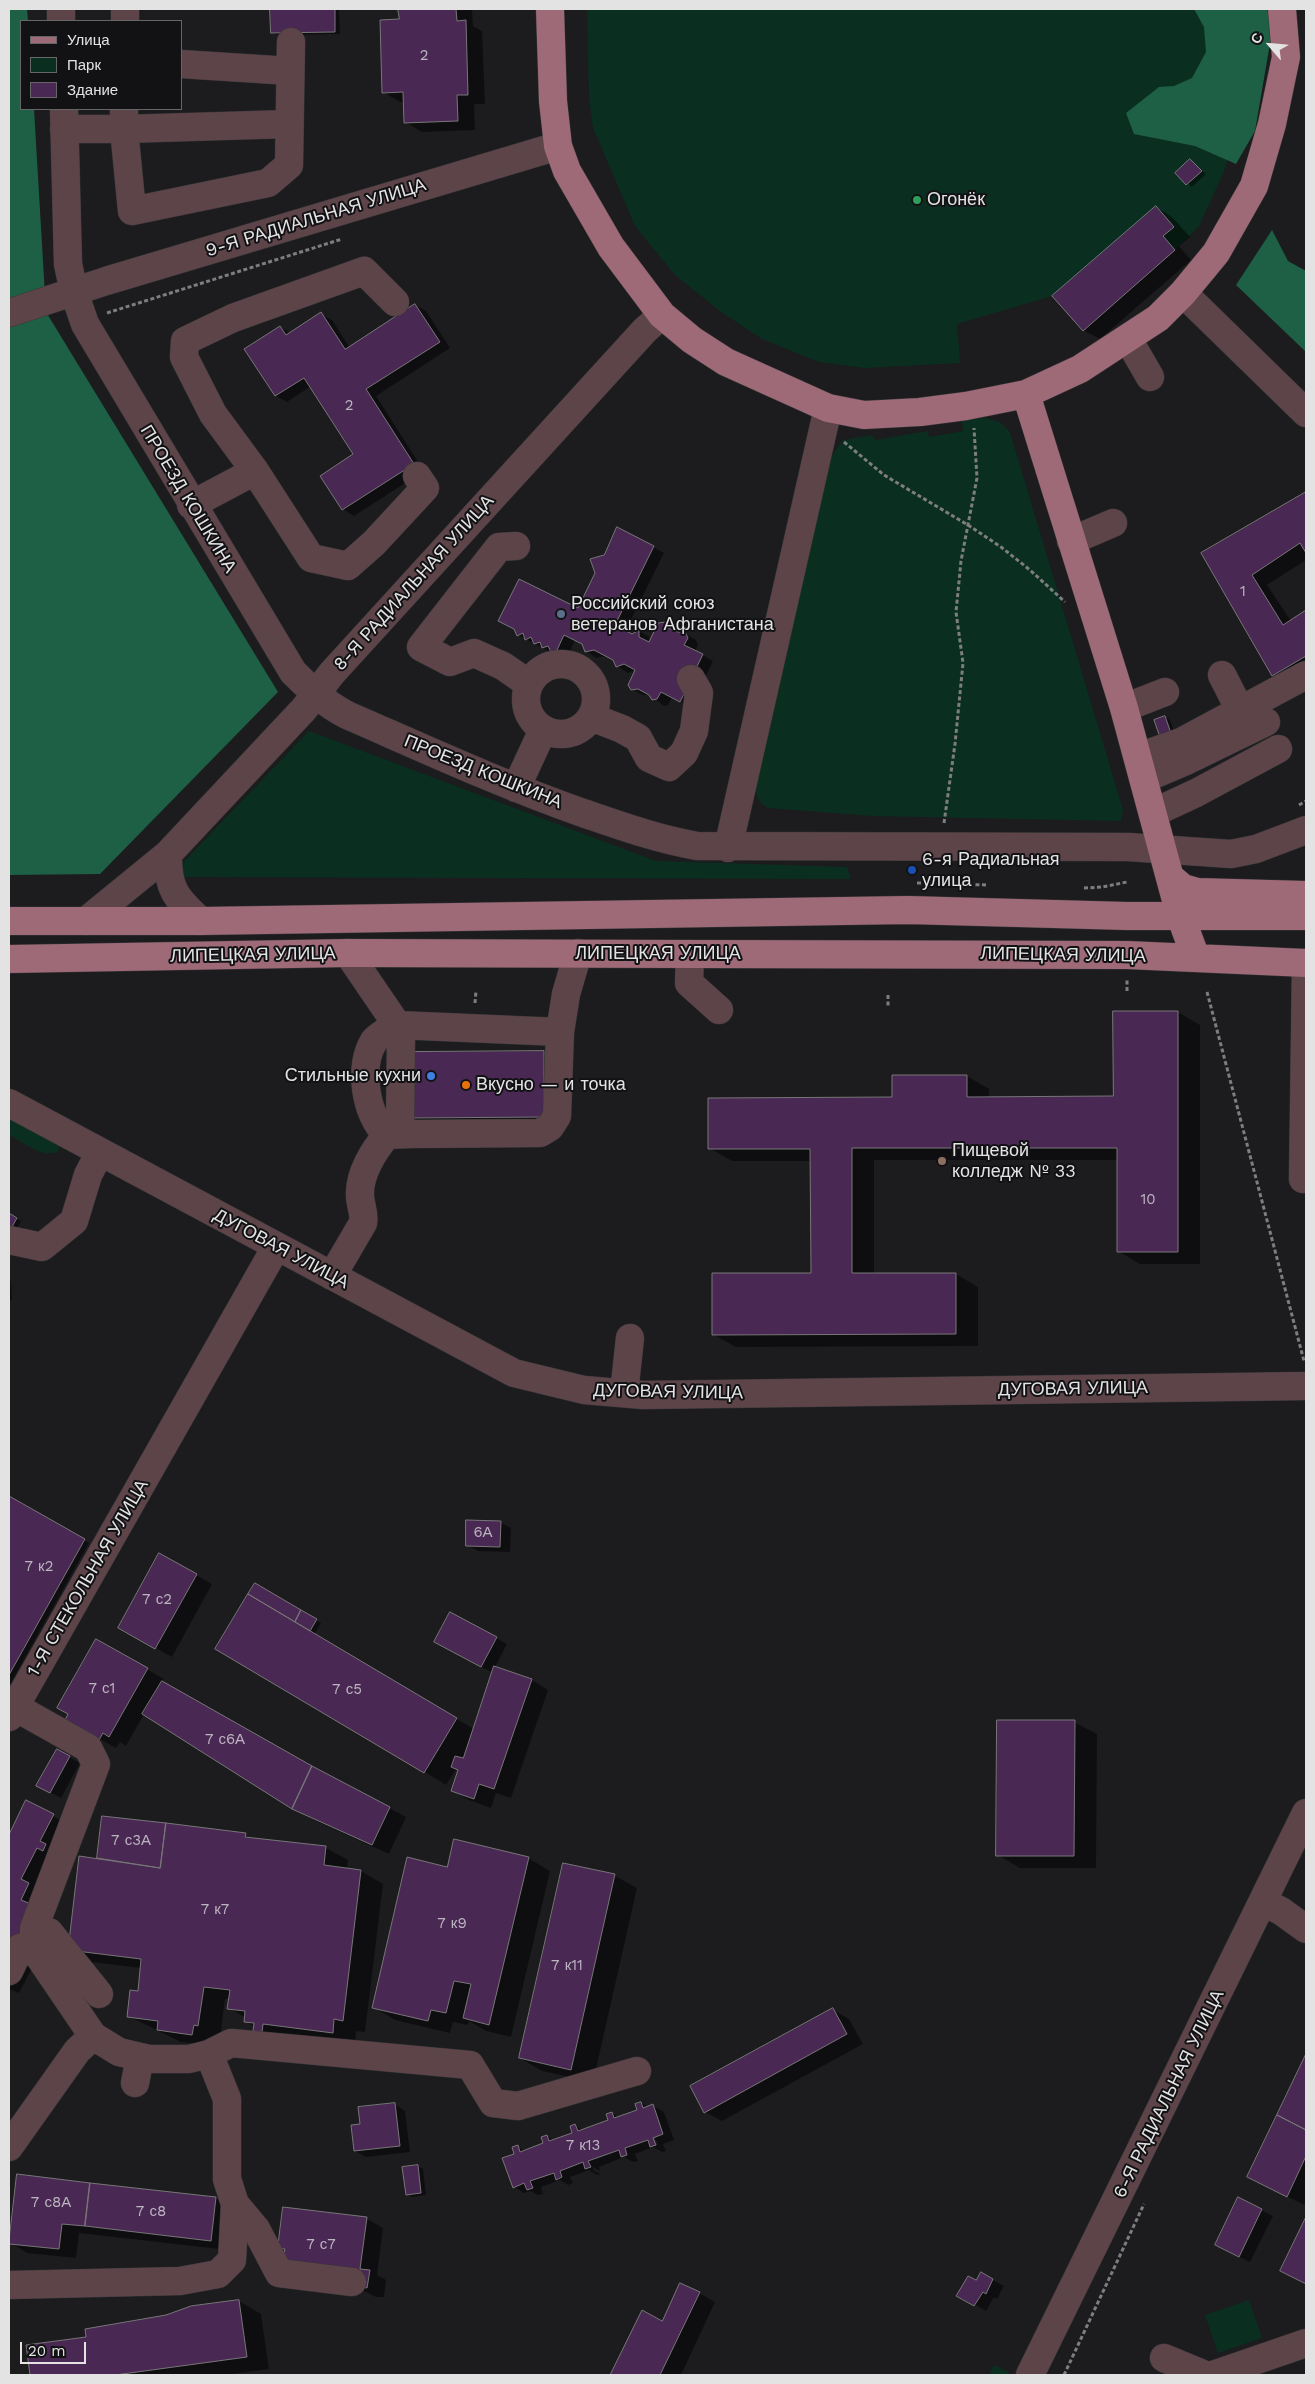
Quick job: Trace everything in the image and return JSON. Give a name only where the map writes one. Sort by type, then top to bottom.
[{"type":"main road","points":[[550,9],[553,101],[558,146],[567,171],[611,248],[662,315],[692,340],[726,362],[828,408],[864,414],[920,412],[966,406],[1026,394],[1080,369],[1158,318],[1183,293],[1216,253],[1254,186],[1272,124],[1286,57],[1282,9]]},
{"type":"main road","points":[[1026,394],[1070,541],[1124,708],[1180,915],[1196,958]]},
{"type":"main road","points":[[1170,877],[1183,888],[1197,892],[1306,894]]},
{"type":"main road","name":"ЛИПЕЦКАЯ УЛИЦА","points":[[9,921],[201,921],[908,910],[1306,916]]},
{"type":"main road","name":"ЛИПЕЦКАЯ УЛИЦА","points":[[9,959],[348,953],[578,953],[1104,955],[1306,963]]},
{"type":"street","points":[[124,119],[132,211],[268,183],[289,165],[291,42]]},
{"type":"street","points":[[182,64],[290,71]]},
{"type":"street","points":[[64,119],[289,124]]},
{"type":"street","name":"ПРОЕЗД КОШКИНА","points":[[64,119],[68,264],[81,289],[85,324],[191,505],[293,672],[315,696],[347,715],[516,788],[640,833],[697,846],[728,848],[1128,847],[1231,854],[1256,849],[1306,830]]},
{"type":"street","name":"9-Я РАДИАЛЬНАЯ УЛИЦА","points":[[9,312],[558,146]]},
{"type":"street","points":[[395,302],[364,271],[233,318],[185,341],[184,356],[213,414],[255,471],[311,558],[348,566],[374,542],[425,488],[417,476]]},
{"type":"street","points":[[1183,293],[1306,413]]},
{"type":"street","name":"8-Я РАДИАЛЬНАЯ УЛИЦА","points":[[86,921],[168,854],[315,696],[345,658],[645,330],[662,315]]},
{"type":"street","points":[[1128,339],[1150,377]]},
{"type":"street","points":[[728,848],[828,408]]},
{"type":"street","points":[[191,505],[227,484],[255,471]]},
{"type":"street","points":[[1070,541],[1114,523]]},
{"type":"street","points":[[516,546],[499,547],[421,647],[450,662],[474,653],[502,666],[529,684]]},
{"type":"street","points":[[554,665],[570,665],[584,673],[593,686],[596,702],[591,717],[582,727],[570,734],[556,734],[543,730],[533,721],[527,709],[526,696],[529,684],[540,671],[554,665]]},
{"type":"street","points":[[1222,675],[1240,710]]},
{"type":"street","points":[[1141,768],[1181,742],[1306,675]]},
{"type":"street","points":[[591,717],[622,729],[638,738],[649,758],[669,767],[684,753],[694,731],[699,693],[691,679]]},
{"type":"street","points":[[1124,708],[1165,692]]},
{"type":"street","points":[[1141,768],[1195,757],[1266,722]]},
{"type":"street","points":[[516,788],[543,730]]},
{"type":"street","points":[[1153,813],[1196,793],[1278,749]]},
{"type":"street","points":[[168,854],[168,871],[171,886],[177,898],[201,921]]},
{"type":"street","points":[[348,953],[399,1031]]},
{"type":"street","points":[[560,1032],[399,1031],[375,1040],[366,1060],[367,1097],[373,1118],[399,1132],[540,1133],[550,1127],[557,1116],[560,1032],[566,994],[578,953]]},
{"type":"street","points":[[690,954],[689,983],[719,1010]]},
{"type":"street","points":[[1303,1179],[1306,963]]},
{"type":"street","name":"ДУГОВАЯ УЛИЦА","points":[[9,1103],[514,1373],[584,1390],[642,1395],[1306,1386]]},
{"type":"street","points":[[332,1276],[364,1223],[364,1214],[359,1195],[374,1150],[399,1132]]},
{"type":"street","points":[[9,1240],[42,1247],[74,1221],[88,1174],[100,1152]]},
{"type":"street","name":"1-Я СТЕКОЛЬНАЯ УЛИЦА","points":[[34,1936],[96,1764],[103,1758],[88,1748],[12,1712],[276,1247]]},
{"type":"street","points":[[624,1394],[630,1338]]},
{"type":"street","name":"6-Я РАДИАЛЬНАЯ УЛИЦА","points":[[1030,2375],[1306,1813]]},
{"type":"street","points":[[1263,1902],[1281,1911],[1306,1929]]},
{"type":"street","points":[[9,1971],[20,1948],[34,1936],[49,1932],[99,1994]]},
{"type":"street","points":[[34,1936],[40,1958],[93,2036],[120,2052],[138,2070],[149,2059],[189,2059],[209,2054],[231,2043],[470,2065],[493,2103],[518,2106],[637,2071]]},
{"type":"street","points":[[9,2147],[77,2051],[93,2036]]},
{"type":"street","points":[[9,2285],[180,2281],[218,2274],[232,2260],[235,2204],[227,2179],[227,2099],[209,2054]]},
{"type":"street","points":[[235,2204],[256,2229],[279,2273],[352,2282]]},
{"type":"street","points":[[1213,2375],[1306,2343]]},
{"type":"street","points":[[1164,2358],[1205,2375]]},
{"type":"path","points":[[81,289],[97,316],[345,238]]},
{"type":"path","points":[[942,833],[956,744],[963,663],[956,612],[968,524],[977,478],[974,426]]},
{"type":"path","points":[[841,438],[884,475],[968,524],[1030,570],[1071,608]]},
{"type":"path","points":[[1127,978],[1127,991]]},
{"type":"path","points":[[1207,992],[1306,1366]]},
{"type":"path","points":[[888,995],[888,1008]]},
{"type":"green space","points":[[9,9],[27,9],[28,20],[20,20],[20,110],[34,110],[46,312],[278,692],[100,874],[9,875]]},
{"type":"green space","name":"Огонёк","points":[[587,9],[1246,9],[1242,115],[1223,174],[1199,226],[1175,250],[1083,331],[1052,296],[957,324],[960,363],[864,368],[819,362],[762,339],[721,312],[675,275],[635,226],[593,128],[589,98]]},
{"type":"green space","points":[[1194,9],[1267,9],[1273,26],[1255,131],[1236,164],[1195,146],[1134,134],[1126,113],[1159,87],[1174,86],[1192,78],[1206,52],[1204,27]]},
{"type":"green space","points":[[1272,230],[1288,261],[1306,271],[1306,352],[1236,285]]},
{"type":"green space","points":[[985,418],[1000,422],[1010,432],[1123,810],[1121,821],[873,816],[768,808],[759,800],[756,788],[831,457],[843,440],[872,435],[875,440],[928,431],[929,437],[963,431],[962,421]]},
{"type":"green space","points":[[309,731],[656,861],[847,867],[851,879],[169,877]]},
{"type":"green space","points":[[9,1113],[57,1141],[60,1147],[57,1152],[45,1153],[39,1151],[9,1134]]},
{"type":"green space","points":[[1249,2300],[1262,2338],[1218,2353],[1205,2315]]},
{"type":"green space","points":[[994,2365],[1009,2372],[1007,2375],[989,2375]]},
{"type":"building","points":[[270,9],[335,9],[335,32],[271,33]]},
{"type":"building","points":[[398,9],[456,9],[457,21],[466,20],[468,95],[457,95],[458,121],[404,123],[403,92],[382,93],[380,20],[399,19]]},
{"type":"building","points":[[1190,159],[1202,171],[1186,185],[1175,173]]},
{"type":"building","points":[[1156,206],[1174,227],[1163,236],[1175,250],[1083,331],[1052,296]]},
{"type":"building","points":[[415,304],[440,342],[366,389],[414,464],[342,510],[320,476],[353,454],[304,378],[275,396],[244,349],[280,326],[286,335],[321,312],[345,349]]},
{"type":"building","points":[[1306,492],[1306,553],[1300,543],[1252,575],[1283,625],[1306,610],[1306,656],[1272,676],[1201,553]]},
{"type":"building","name":"Российский союз ветеранов Афганистана","points":[[617,527],[654,546],[615,625],[632,634],[639,630],[639,637],[649,642],[658,623],[665,622],[668,628],[678,632],[685,632],[688,638],[684,645],[703,654],[680,702],[661,692],[657,699],[652,700],[649,695],[638,689],[631,690],[628,685],[635,670],[624,664],[616,667],[613,660],[594,650],[585,652],[582,644],[564,635],[557,650],[551,652],[548,646],[542,648],[540,642],[534,644],[531,637],[525,640],[523,633],[517,636],[514,629],[498,621],[519,579],[578,608],[595,573],[590,559],[604,555]]},
{"type":"building","points":[[1165,716],[1173,739],[1162,743],[1154,720]]},
{"type":"building","points":[[1113,1011],[1178,1011],[1178,1252],[1117,1252],[1117,1148],[852,1148],[852,1273],[956,1273],[956,1334],[712,1335],[712,1273],[811,1273],[810,1149],[708,1149],[708,1098],[892,1097],[892,1075],[967,1075],[967,1097],[1113,1096]]},
{"type":"building","points":[[544,1051],[544,1117],[410,1118],[410,1052]]},
{"type":"building","points":[[9,1213],[17,1218],[9,1232]]},
{"type":"building","points":[[9,1496],[85,1539],[9,1675]]},
{"type":"building","points":[[466,1520],[501,1521],[500,1547],[466,1546]]},
{"type":"building","points":[[159,1553],[197,1574],[155,1649],[118,1628]]},
{"type":"building","points":[[255,1583],[301,1610],[295,1622],[248,1594]]},
{"type":"building","points":[[248,1594],[457,1718],[424,1773],[215,1649]]},
{"type":"building","points":[[301,1610],[317,1619],[310,1631],[295,1622]]},
{"type":"building","points":[[450,1612],[497,1637],[481,1667],[434,1642]]},
{"type":"building","points":[[96,1639],[148,1668],[109,1737],[103,1733],[99,1740],[65,1720],[68,1714],[57,1708]]},
{"type":"building","points":[[494,1666],[532,1679],[494,1789],[479,1784],[474,1799],[451,1791],[458,1770],[451,1767],[455,1756],[463,1758]]},
{"type":"building","points":[[162,1681],[312,1766],[292,1809],[142,1714]]},
{"type":"building","points":[[997,1720],[1075,1720],[1074,1856],[996,1856]]},
{"type":"building","points":[[57,1749],[70,1756],[50,1793],[36,1786]]},
{"type":"building","points":[[312,1766],[390,1807],[372,1845],[292,1809]]},
{"type":"building","points":[[26,1800],[54,1814],[40,1841],[46,1844],[43,1851],[37,1848],[21,1879],[29,1883],[21,1900],[36,1906],[9,1959],[9,1835]]},
{"type":"building","points":[[102,1816],[166,1823],[160,1868],[97,1858]]},
{"type":"building","points":[[166,1823],[246,1833],[245,1837],[326,1846],[324,1865],[361,1870],[343,2021],[334,2019],[333,2033],[263,2024],[262,2032],[253,2031],[254,2023],[244,2022],[245,2011],[227,2009],[230,1990],[204,1987],[198,2026],[194,2025],[192,2035],[157,2030],[158,2021],[127,2017],[130,1990],[138,1991],[141,1959],[68,1950],[79,1856],[160,1868]]},
{"type":"building","points":[[454,1839],[529,1857],[489,2025],[463,2018],[471,1984],[454,1981],[446,2013],[431,2010],[428,2021],[372,2008],[407,1857],[447,1867]]},
{"type":"building","points":[[563,1863],[615,1874],[571,2070],[519,2058]]},
{"type":"building","points":[[833,2008],[847,2034],[704,2113],[690,2086]]},
{"type":"building","points":[[1306,2054],[1306,2130],[1277,2115]]},
{"type":"building","points":[[641,2102],[643,2108],[653,2104],[663,2134],[653,2138],[656,2145],[650,2147],[648,2140],[625,2148],[627,2155],[621,2157],[619,2150],[588,2161],[591,2167],[585,2169],[583,2162],[560,2171],[562,2177],[556,2180],[554,2173],[530,2181],[533,2188],[527,2190],[524,2183],[513,2188],[502,2158],[514,2154],[512,2147],[518,2145],[520,2152],[543,2143],[541,2137],[547,2135],[549,2141],[572,2133],[570,2126],[575,2124],[578,2131],[608,2120],[606,2114],[612,2112],[614,2118],[637,2110],[635,2104]]},
{"type":"building","points":[[395,2103],[400,2146],[354,2151],[351,2125],[360,2124],[358,2107]]},
{"type":"building","points":[[1277,2115],[1306,2130],[1306,2156],[1287,2197],[1247,2177]]},
{"type":"building","points":[[418,2165],[421,2193],[406,2195],[402,2167]]},
{"type":"building","points":[[17,2174],[90,2183],[85,2226],[62,2224],[59,2249],[9,2244]]},
{"type":"building","points":[[90,2183],[216,2197],[211,2241],[85,2226]]},
{"type":"building","points":[[1238,2197],[1262,2209],[1239,2257],[1215,2245]]},
{"type":"building","points":[[283,2207],[367,2217],[360,2269],[370,2270],[367,2288],[281,2268],[285,2249],[278,2248]]},
{"type":"building","points":[[1306,2217],[1306,2284],[1280,2271]]},
{"type":"building","points":[[981,2272],[993,2279],[986,2294],[983,2292],[974,2306],[956,2296],[968,2276],[976,2280]]},
{"type":"building","points":[[680,2283],[700,2292],[660,2375],[610,2375],[642,2310],[662,2321]]},
{"type":"building","points":[[239,2300],[247,2357],[115,2375],[30,2375],[26,2345],[86,2337],[85,2329],[166,2315],[191,2306]]},
{"type":"place","name":"Огонёк","points":[[917,200]]},
{"type":"place","name":"Российский союз ветеранов Афганистана","points":[[561,614]]},
{"type":"place","name":"6-я Радиальная улица","points":[[912,870]]},
{"type":"place","name":"Стильные кухни","points":[[431,1076]]},
{"type":"place","name":"Вкусно — и точка","points":[[466,1085]]},
{"type":"place","name":"Пищевой колледж № 33","points":[[942,1161]]}]
